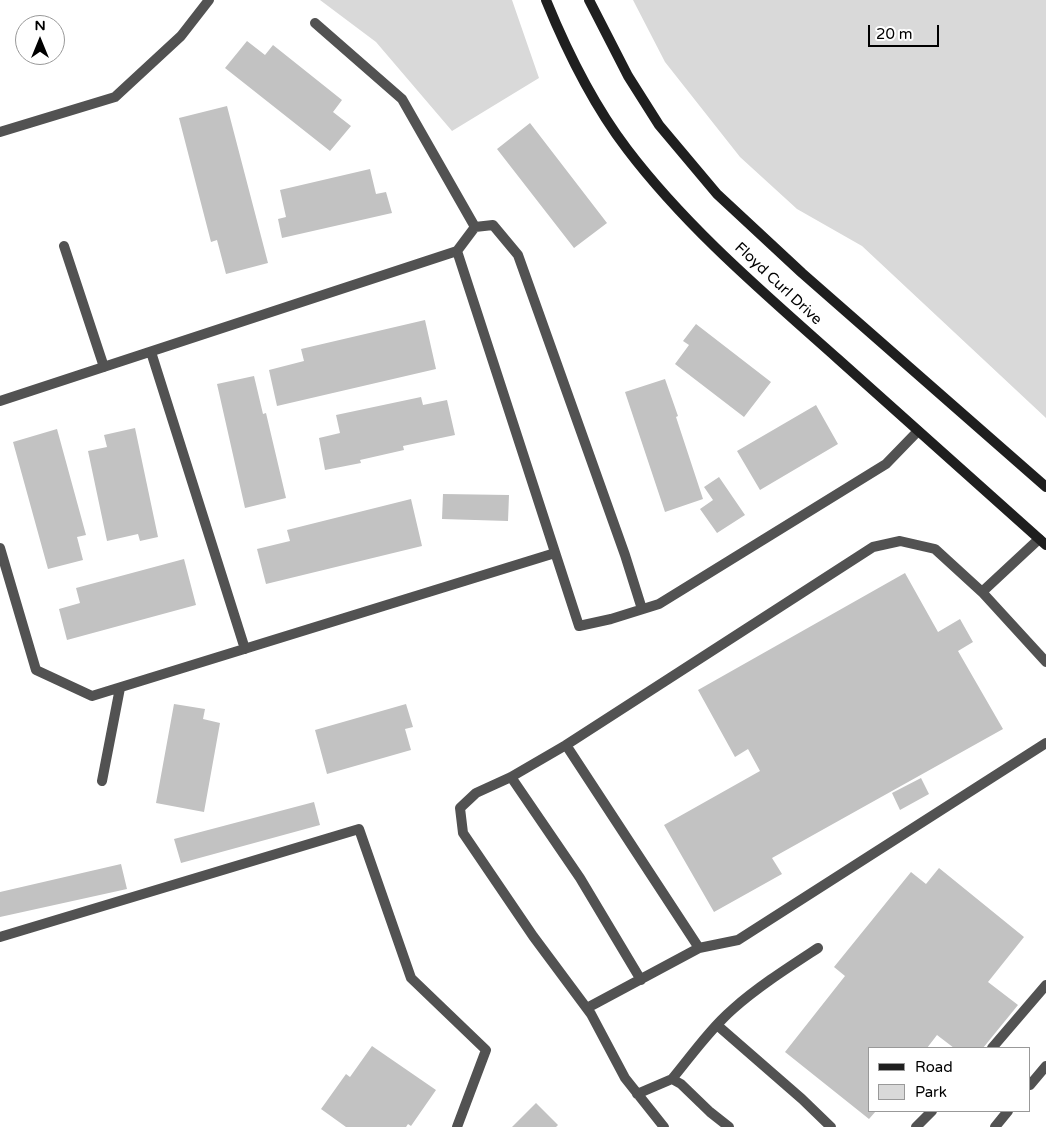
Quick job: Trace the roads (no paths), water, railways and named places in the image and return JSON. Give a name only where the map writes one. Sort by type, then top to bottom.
[{"type":"street","points":[[0,132],[115,96],[180,36],[209,0]]},
{"type":"street","name":"Floyd Curl Drive","points":[[546,0],[559,31],[593,96],[626,149],[688,221],[775,302],[1042,542]]},
{"type":"street","name":"Floyd Curl Drive","points":[[589,0],[628,76],[658,125],[717,194],[802,273],[1046,487]]},
{"type":"street","points":[[315,23],[402,99],[475,227]]},
{"type":"street","points":[[0,402],[457,251],[475,227],[493,225],[518,255],[625,555],[642,609]]},
{"type":"street","points":[[64,246],[104,367]]},
{"type":"street","points":[[457,251],[579,626],[611,619],[658,604],[886,464],[918,431]]},
{"type":"street","points":[[151,352],[245,649]]},
{"type":"street","points":[[664,1127],[625,1078],[587,1008],[533,936],[463,833],[460,808],[476,793],[511,777],[566,745],[873,547],[900,541],[935,548],[982,592],[1046,662]]},
{"type":"street","points":[[982,592],[1042,542]]},
{"type":"street","points":[[0,548],[36,670],[92,696],[556,553]]},
{"type":"street","points":[[102,781],[120,688]]},
{"type":"street","points":[[587,1008],[699,948],[738,940],[1046,743]]},
{"type":"street","points":[[566,745],[699,948]]},
{"type":"street","points":[[511,777],[580,878],[641,980]]},
{"type":"street","points":[[0,937],[359,829],[410,978],[486,1050],[457,1127]]},
{"type":"street","points":[[637,1094],[672,1079],[732,1010],[818,948]]},
{"type":"street","points":[[993,1047],[1046,985]]},
{"type":"street","points":[[717,1026],[802,1099],[831,1127]]},
{"type":"street","points":[[1031,1084],[1046,1066]]},
{"type":"street","points":[[672,1079],[681,1084],[710,1112],[729,1127]]},
{"type":"street","points":[[916,1127],[931,1112]]},
{"type":"street","points":[[995,1127],[1007,1112]]}]
